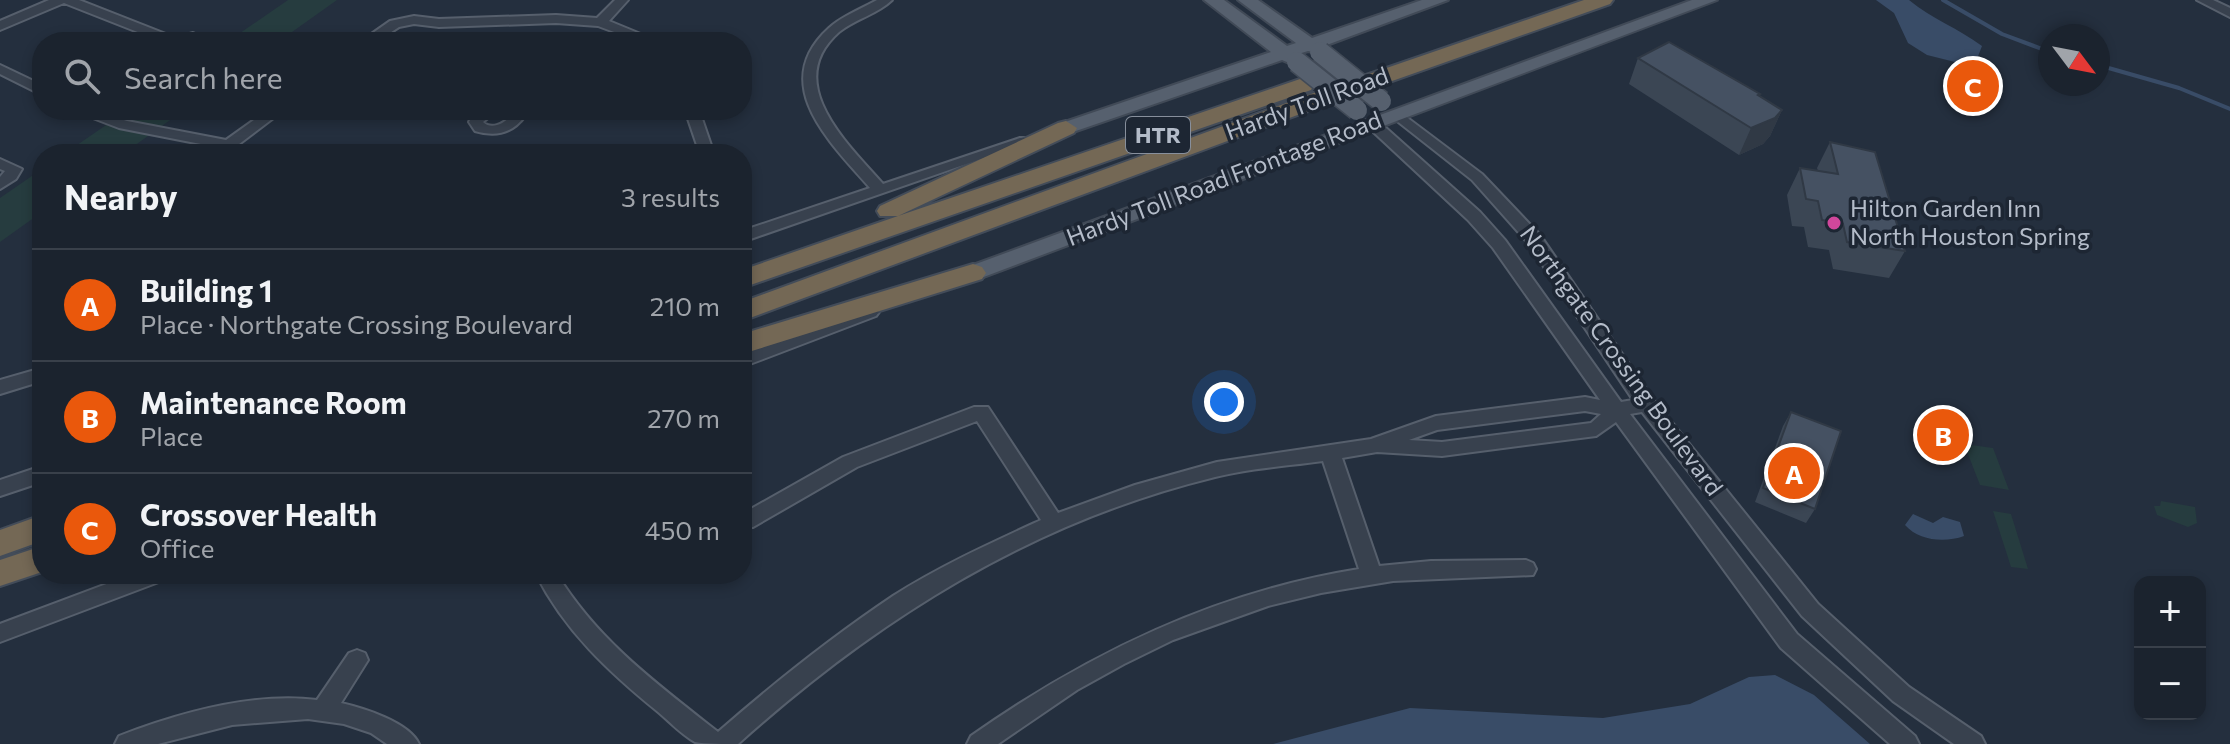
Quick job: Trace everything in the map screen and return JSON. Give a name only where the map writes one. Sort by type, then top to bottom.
[{"type":"highway","name":"Hardy Toll Road","points":[[754,274],[1550,0]]},
{"type":"highway","name":"Hardy Toll Road","points":[[752,308],[1319,99],[1603,0]]},
{"type":"highway","points":[[754,274],[1066,128]]},
{"type":"highway","points":[[752,341],[973,273]]},
{"type":"highway","points":[[0,543],[32,532]]},
{"type":"highway","points":[[0,573],[32,562]]},
{"type":"main road","name":"Northgate Crossing Boulevard","points":[[1213,0],[1364,117]]},
{"type":"main road","name":"Northgate Crossing Boulevard","points":[[1247,0],[1315,48],[1389,108]]},
{"type":"main road","points":[[1066,128],[1291,58],[1439,0]]},
{"type":"main road","name":"Hardy Toll Road Frontage Road","points":[[973,273],[1364,117],[1708,0]]},
{"type":"street","points":[[0,26],[60,0]]},
{"type":"street","points":[[68,0],[150,32]]},
{"type":"street","points":[[600,22],[622,0]]},
{"type":"street","points":[[880,190],[817,114],[809,94],[808,72],[814,50],[834,30],[886,0]]},
{"type":"street","points":[[2203,0],[2230,13]]},
{"type":"street","points":[[381,32],[414,20],[556,19],[600,22],[626,32]]},
{"type":"street","points":[[0,69],[32,86]]},
{"type":"street","name":"Northgate Crossing Boulevard","points":[[1389,108],[1477,177],[1534,239],[1646,404],[1810,610],[1901,694],[1973,744]]},
{"type":"street","name":"Northgate Crossing Boulevard","points":[[1364,117],[1474,216],[1499,244],[1617,410],[1789,641],[1907,744]]},
{"type":"street","points":[[109,120],[198,144]]},
{"type":"street","points":[[230,144],[263,120]]},
{"type":"street","points":[[478,120],[476,122],[480,128],[496,130],[514,120]]},
{"type":"street","points":[[696,120],[707,144]]},
{"type":"street","points":[[752,234],[1066,128]]},
{"type":"street","points":[[0,164],[14,169],[11,176],[0,184]]},
{"type":"street","points":[[1499,244],[1534,239]]},
{"type":"street","name":"Hardy Toll Road Frontage Road","points":[[752,357],[973,273]]},
{"type":"street","points":[[0,387],[32,377]]},
{"type":"street","points":[[1372,446],[1436,423],[1585,404],[1617,410],[1646,404]]},
{"type":"street","points":[[721,744],[775,696],[902,602],[977,559],[1054,523],[1135,493],[1217,469],[1372,446],[1442,449],[1596,429],[1617,410]]},
{"type":"street","points":[[752,518],[850,462],[981,412],[1054,523]]},
{"type":"street","points":[[1330,452],[1372,575]]},
{"type":"street","points":[[0,488],[32,477]]},
{"type":"street","points":[[979,744],[1020,713],[1092,669],[1174,630],[1251,603],[1372,575],[1447,569],[1526,569]]},
{"type":"street","points":[[0,633],[130,584]]},
{"type":"street","points":[[553,584],[582,627],[625,670],[715,744]]},
{"type":"street","points":[[323,710],[357,660]]},
{"type":"street","points":[[127,744],[172,727],[225,714],[278,709],[323,710],[360,719],[407,744]]},
{"type":"green space","points":[[288,0],[337,0],[292,32],[242,32]]},
{"type":"green space","points":[[113,120],[170,120],[137,144],[79,144]]},
{"type":"green space","points":[[32,176],[32,219],[0,242],[0,198]]},
{"type":"green space","points":[[1964,444],[1993,448],[2009,490],[1980,485]]},
{"type":"green space","points":[[2161,501],[2195,507],[2197,523],[2188,527],[2157,515],[2154,506],[2160,506]]},
{"type":"green space","points":[[1993,511],[2011,514],[2028,569],[2011,567]]},
{"type":"water","points":[[1876,0],[1909,0],[1982,46],[1977,59],[1959,63],[1927,55],[1908,43],[1894,13]]},
{"type":"water","points":[[1913,514],[1933,523],[1943,517],[1960,522],[1964,536],[1941,540],[1917,534],[1905,525]]},
{"type":"water","points":[[1775,675],[1814,695],[1870,744],[1273,744],[1410,708],[1603,718],[1690,704],[1749,677]]},
{"type":"building","points":[[1669,42],[1782,110],[1775,118],[1751,128],[1638,58]]},
{"type":"building","points":[[1830,142],[1875,152],[1905,251],[1847,242],[1843,224],[1822,220],[1818,201],[1806,199],[1800,168],[1838,174]]},
{"type":"building","points":[[1791,412],[1841,431],[1815,509],[1763,488]]},
{"type":"building","points":[[1956,418],[1969,431],[1940,437],[1927,424]]},
{"type":"waterway","points":[[1943,0],[2002,34],[2038,48]]},
{"type":"waterway","points":[[2110,68],[2179,88],[2230,109]]},
{"type":"place","name":"Crossover Health","points":[[1973,86]]},
{"type":"place","name":"Hilton Garden Inn North Houston Spring","points":[[1834,223]]},
{"type":"place","name":"Maintenance Room","points":[[1943,435]]},
{"type":"place","name":"Building 1","points":[[1794,473]]}]
